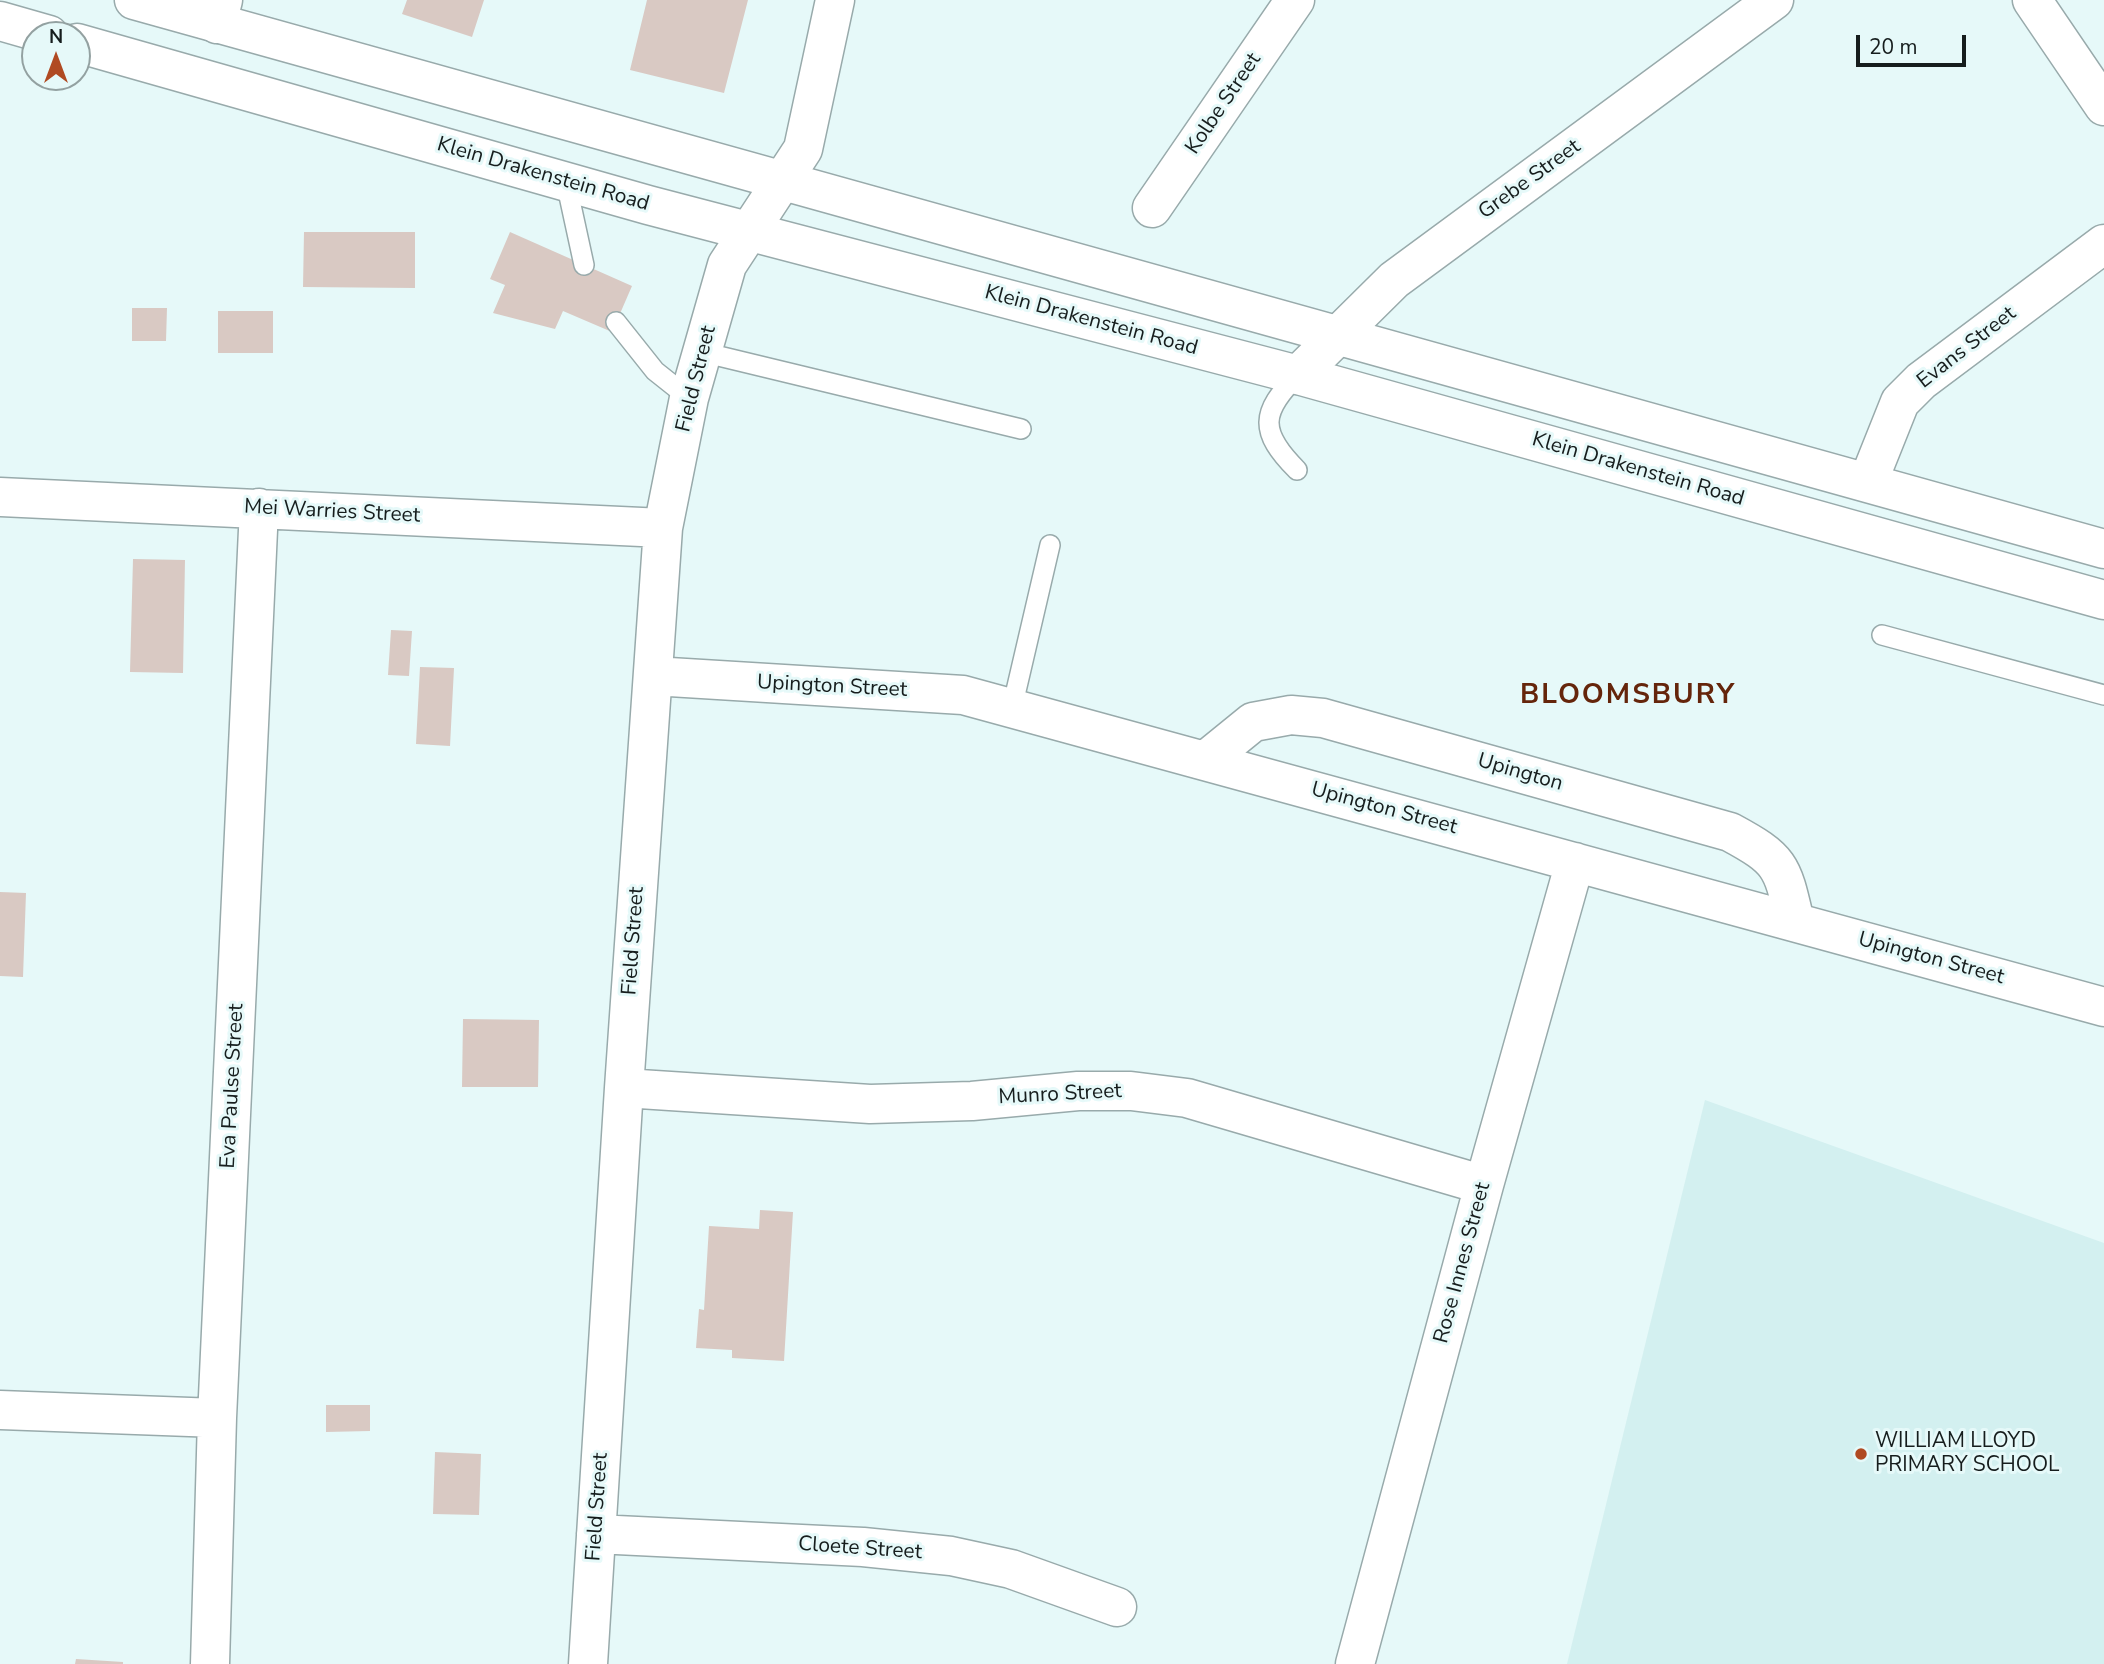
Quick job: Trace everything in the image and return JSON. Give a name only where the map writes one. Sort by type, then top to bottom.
[{"type":"street","points":[[134,0],[220,12],[785,180],[2104,550]]},
{"type":"street","name":"Field Street","points":[[588,1664],[663,528],[689,398],[727,265],[803,149],[835,0]]},
{"type":"street","name":"Kolbe Street","points":[[1152,208],[1295,0]]},
{"type":"street","name":"Grebe Street","points":[[1298,374],[1394,280],[1774,0]]},
{"type":"street","points":[[2032,0],[2104,106]]},
{"type":"street","points":[[0,21],[21,27]]},
{"type":"street","name":"Klein Drakenstein Road","points":[[91,47],[750,232],[1298,374],[2104,600]]},
{"type":"street","name":"Evans Street","points":[[1868,482],[1900,402],[1914,388],[2104,244]]},
{"type":"street","name":"Mei Warries Street","points":[[0,497],[663,528]]},
{"type":"street","name":"Eva Paulse Street","points":[[210,1664],[217,1418],[259,508]]},
{"type":"street","name":"Upington Street","points":[[653,676],[963,695],[2104,1007]]},
{"type":"street","name":"Upington","points":[[1205,761],[1253,722],[1291,715],[1323,718],[1730,832],[1761,848],[1784,873],[1795,922]]},
{"type":"street","name":"Rose Innes Street","points":[[1355,1664],[1484,1185],[1576,862]]},
{"type":"street","name":"Munro Street","points":[[624,1088],[870,1104],[972,1101],[1078,1091],[1142,1092],[1187,1098],[1484,1185]]},
{"type":"street","points":[[0,1410],[217,1418]]},
{"type":"street","name":"Cloete Street","points":[[596,1534],[863,1547],[951,1556],[1011,1569],[1117,1606]]},
{"type":"lane","points":[[566,182],[584,265]]},
{"type":"lane","points":[[616,322],[655,372],[689,398]]},
{"type":"lane","points":[[702,352],[1021,429]]},
{"type":"lane","points":[[1297,470],[1278,451],[1270,433],[1275,397],[1298,374]]},
{"type":"lane","points":[[1012,709],[1050,545]]},
{"type":"lane","points":[[1882,635],[2104,695]]},
{"type":"shaded area","name":"WILLIAM LLOYD PRIMARY SCHOOL","points":[[1705,1100],[2104,1243],[2104,1664],[1567,1664]]},
{"type":"building","points":[[407,0],[484,0],[472,37],[402,14]]},
{"type":"building","points":[[647,0],[748,0],[724,93],[630,70]]},
{"type":"building","points":[[304,232],[415,232],[415,288],[303,287]]},
{"type":"building","points":[[510,232],[632,286],[612,332],[563,311],[555,329],[493,313],[505,285],[490,279]]},
{"type":"building","points":[[132,308],[167,308],[166,341],[132,341]]},
{"type":"building","points":[[218,311],[273,311],[273,353],[218,353]]},
{"type":"building","points":[[133,559],[185,560],[183,673],[130,672]]},
{"type":"building","points":[[391,630],[412,631],[409,676],[388,675]]},
{"type":"building","points":[[420,667],[454,668],[450,746],[416,744]]},
{"type":"building","points":[[0,892],[26,893],[23,977],[0,976]]},
{"type":"building","points":[[463,1019],[539,1020],[538,1087],[462,1087]]},
{"type":"building","points":[[760,1210],[793,1212],[784,1361],[732,1358],[732,1350],[696,1348],[699,1309],[704,1310],[709,1226],[759,1229]]},
{"type":"building","points":[[326,1405],[370,1405],[370,1431],[326,1432]]},
{"type":"building","points":[[435,1452],[481,1454],[479,1515],[433,1514]]},
{"type":"building","points":[[76,1659],[123,1662],[123,1664],[75,1664]]},
{"type":"place","name":"WILLIAM LLOYD PRIMARY SCHOOL","points":[[1861,1454]]},
{"type":"district","name":"BLOOMSBURY","points":[[1628,696]]}]
